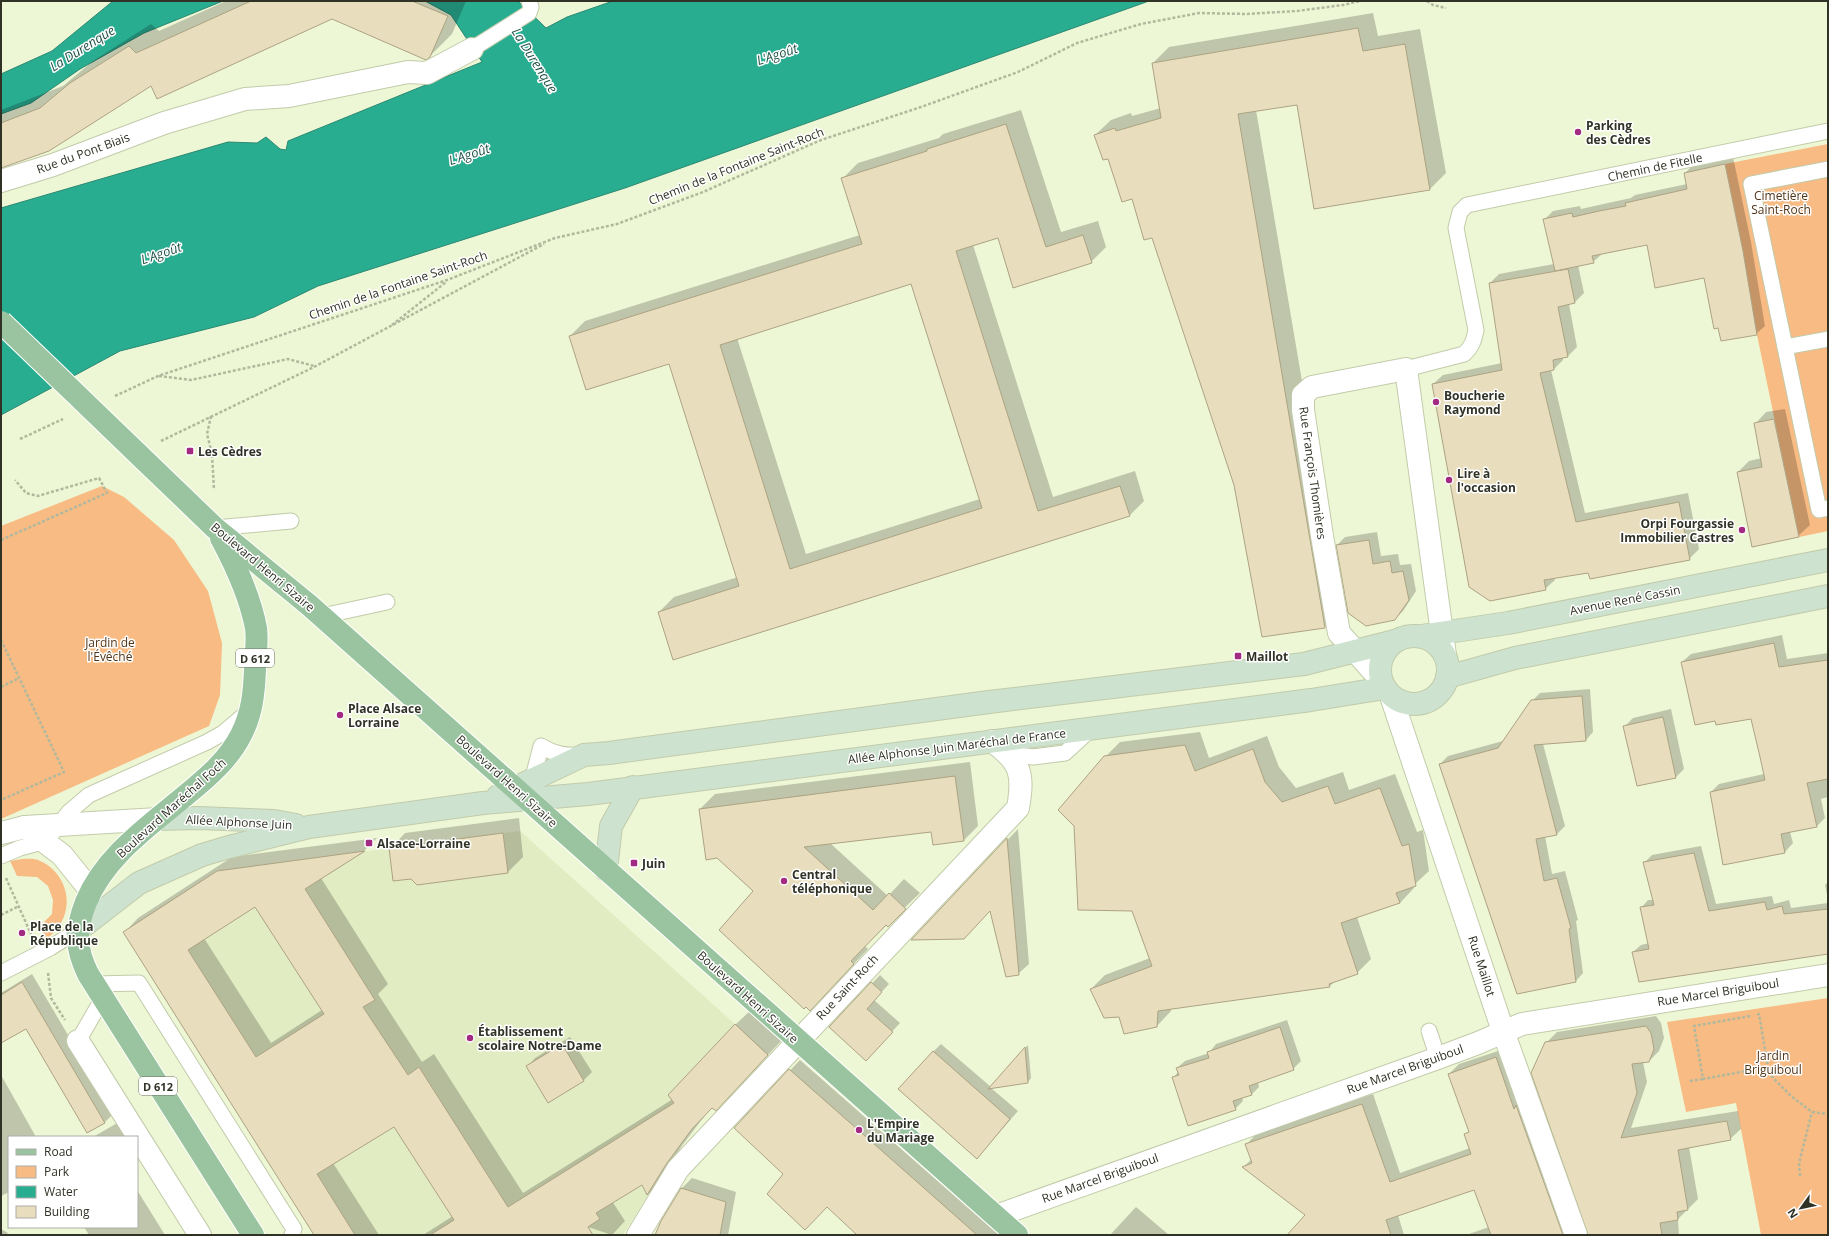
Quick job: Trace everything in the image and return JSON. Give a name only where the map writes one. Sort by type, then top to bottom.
[{"type":"main road","name":"Boulevard Henri Sizaire","points":[[1,322],[215,528],[322,616],[525,789],[606,870],[1017,1235]]},
{"type":"main road","name":"Boulevard Maréchal Foch","points":[[215,528],[234,563],[247,596],[256,629],[252,708],[241,735],[227,757],[203,781],[123,849],[109,865],[91,891],[80,917],[77,932],[79,952],[98,991],[253,1235]]},
{"type":"main road","name":"Avenue René Cassin","points":[[1422,636],[1508,623],[1828,560]]},
{"type":"main road","points":[[1447,677],[1515,658],[1828,596]]},
{"type":"main road","points":[[584,755],[625,751],[989,702],[1304,664],[1412,635],[1422,636],[1431,640],[1439,646],[1445,655],[1448,666],[1447,677],[1443,688],[1435,697],[1424,702],[1401,702],[1386,688],[1380,669],[1382,658],[1387,648],[1395,640]]},
{"type":"main road","name":"Allée Alphonse Juin Maréchal de France","points":[[525,789],[633,787],[998,745],[1091,729],[1311,700],[1386,688]]},
{"type":"main road","name":"Allée Alphonse Juin","points":[[77,932],[139,883],[202,855],[309,827],[483,803],[525,789],[584,755]]},
{"type":"main road","points":[[606,870],[612,826],[633,787]]},
{"type":"main road","name":"Allée Alphonse Juin","points":[[158,819],[199,818],[274,821],[309,827]]},
{"type":"street","name":"Rue du Pont Biais","points":[[1,181],[53,165],[164,123],[245,100],[289,96],[408,72],[427,73],[472,49]]},
{"type":"street","name":"Rue François Thomières","points":[[1339,633],[1320,528],[1303,410],[1303,395],[1312,387],[1406,369]]},
{"type":"street","points":[[1406,369],[1445,655]]},
{"type":"street","points":[[1318,661],[1339,633],[1386,688]]},
{"type":"street","name":"Rue Maillot","points":[[1386,688],[1503,1031],[1576,1235]]},
{"type":"street","name":"Rue Saint-Roch","points":[[638,1235],[678,1169],[797,1040],[1018,808],[1022,789],[1019,770],[1013,759],[998,745]]},
{"type":"street","name":"Allée Alphonse Juin","points":[[52,833],[158,819]]},
{"type":"street","points":[[1,833],[25,827],[52,833],[71,865],[91,891]]},
{"type":"street","name":"Rue Marcel Briguiboul","points":[[996,1216],[1438,1058],[1522,1024],[1828,975]]},
{"type":"street","points":[[78,1041],[138,1136]]},
{"type":"street","points":[[138,1136],[200,1235]]},
{"type":"lane","points":[[472,49],[529,7]]},
{"type":"lane","name":"Chemin de Fitelle","points":[[1482,202],[1826,129]]},
{"type":"lane","points":[[1828,168],[1751,184],[1819,510],[1828,508]]},
{"type":"lane","name":"Rue François Thomières","points":[[1406,369],[1456,357],[1464,354],[1471,348],[1476,330],[1456,228],[1460,212],[1467,205],[1482,202]]},
{"type":"lane","points":[[1785,347],[1828,339]]},
{"type":"lane","points":[[215,528],[291,521]]},
{"type":"lane","points":[[322,616],[387,602]]},
{"type":"lane","points":[[1,856],[52,833],[74,808],[88,796],[207,742],[223,733],[252,708]]},
{"type":"lane","points":[[525,789],[541,746],[552,753],[565,756],[584,755]]},
{"type":"lane","points":[[1,973],[50,948],[77,932]]},
{"type":"lane","points":[[78,1041],[98,991],[139,983],[294,1229],[292,1235]]},
{"type":"lane","points":[[1429,1032],[1438,1058]]},
{"type":"path","name":"Chemin de la Fontaine Saint-Roch","points":[[128,391],[158,376],[448,280],[555,238],[617,224],[703,192],[821,140],[921,107],[1018,72],[1078,43],[1141,24],[1200,13],[1246,14],[1290,11],[1343,5],[1360,1]]},
{"type":"path","points":[[1427,1],[1433,5],[1446,8]]},
{"type":"path","points":[[138,453],[212,415],[314,367],[555,238]]},
{"type":"path","points":[[386,329],[448,280]]},
{"type":"path","points":[[158,376],[191,380],[288,358],[314,367]]},
{"type":"path","points":[[212,415],[207,434],[212,454],[215,528]]},
{"type":"path","points":[[20,439],[54,423]]},
{"type":"path","points":[[1,540],[107,493],[99,478],[38,496],[26,493],[15,480]]},
{"type":"path","points":[[1,640],[64,772],[1,800]]},
{"type":"path","points":[[1,687],[19,678]]},
{"type":"path","points":[[4,873],[34,939]]},
{"type":"path","points":[[1,915],[19,906]]},
{"type":"path","points":[[47,969],[50,998],[78,1041]]},
{"type":"path","points":[[1703,1079],[1694,1026],[1759,1014],[1768,1067],[1773,1078],[1812,1112],[1828,1114]]},
{"type":"path","points":[[1690,1082],[1768,1067]]},
{"type":"path","points":[[1800,1176],[1799,1163],[1812,1112]]},
{"type":"shaded area","name":"Établissement scolaire Notre-Dame","points":[[520,831],[765,1051],[692,1129],[678,1147],[623,1235],[314,1235],[149,974],[178,956],[151,914],[217,871]]},
{"type":"green space","name":"Cimetière Saint-Roch","points":[[1828,144],[1828,531],[1799,537],[1757,335],[1743,251],[1725,164]]},
{"type":"green space","name":"Jardin de l'Évêché","points":[[102,486],[124,497],[174,540],[208,591],[222,643],[220,695],[209,726],[1,819],[1,526]]},
{"type":"green space","points":[[36,859],[46,864],[57,874],[64,887],[67,902],[65,914],[59,926],[46,940],[40,926],[52,914],[53,900],[48,886],[37,877],[17,876],[10,861]]},
{"type":"green space","name":"Jardin Briguiboul","points":[[1828,998],[1828,1235],[1761,1235],[1736,1103],[1686,1112],[1667,1022]]},
{"type":"water","name":"La Durenque","points":[[113,1],[223,1],[144,33],[80,69],[31,103],[1,114],[1,74],[52,51]]},
{"type":"water","points":[[425,1],[518,1],[546,28],[567,17],[613,1],[1149,1],[625,188],[318,286],[254,317],[120,351],[1,415],[1,208],[228,142],[257,143],[266,137],[280,149],[286,150],[288,141],[482,62],[451,15]]},
{"type":"building","points":[[251,1],[412,1],[448,16],[430,57],[426,60],[332,19],[157,99],[151,86],[49,151],[1,168],[1,123],[40,108],[70,83],[129,46],[136,53]]},
{"type":"building","points":[[1358,28],[1363,51],[1405,44],[1430,190],[1314,209],[1297,105],[1238,114],[1325,628],[1262,637],[1234,485],[1152,238],[1144,240],[1132,199],[1122,202],[1108,159],[1103,160],[1094,135],[1115,128],[1116,131],[1161,118],[1152,63]]},
{"type":"building","points":[[1006,124],[1046,247],[1083,235],[1092,263],[1013,288],[998,238],[956,251],[1038,511],[1120,486],[1130,516],[673,660],[658,612],[739,586],[669,364],[586,390],[569,336],[862,244],[841,178],[927,151],[927,149]],"holes":[[[911,284],[982,508],[790,569],[720,345]]]},
{"type":"building","points":[[1725,164],[1743,251],[1757,335],[1721,341],[1718,328],[1714,329],[1704,278],[1655,288],[1647,245],[1592,256],[1594,263],[1555,271],[1543,219],[1572,213],[1573,217],[1626,206],[1625,203],[1687,189],[1684,173]]},
{"type":"building","points":[[1568,269],[1575,303],[1558,307],[1568,357],[1553,360],[1554,370],[1540,373],[1576,522],[1679,502],[1690,560],[1590,579],[1588,573],[1544,580],[1546,590],[1490,601],[1469,587],[1432,384],[1502,370],[1489,283]]},
{"type":"building","points":[[1774,419],[1799,537],[1752,547],[1737,472],[1762,467],[1754,423]]},
{"type":"building","points":[[1369,540],[1373,564],[1390,561],[1392,573],[1403,571],[1409,600],[1395,620],[1366,626],[1348,613],[1336,545]]},
{"type":"building","points":[[1774,643],[1779,667],[1828,660],[1828,779],[1807,783],[1817,827],[1781,834],[1785,853],[1723,865],[1710,792],[1765,780],[1751,719],[1716,725],[1715,721],[1695,725],[1681,662]]},
{"type":"building","points":[[1582,696],[1586,741],[1534,745],[1557,835],[1536,839],[1544,881],[1557,878],[1571,928],[1569,929],[1576,982],[1517,994],[1439,764],[1498,748],[1531,700]]},
{"type":"building","points":[[1663,717],[1676,778],[1637,786],[1623,726]]},
{"type":"building","points":[[1185,745],[1195,771],[1253,749],[1265,782],[1282,802],[1328,786],[1335,804],[1380,788],[1402,846],[1409,844],[1416,886],[1396,893],[1400,903],[1341,923],[1358,974],[1329,984],[1330,987],[1158,1011],[1157,1027],[1124,1034],[1119,1017],[1104,1018],[1090,989],[1152,966],[1132,911],[1078,910],[1074,826],[1058,810],[1104,756]]},
{"type":"building","name":"Central téléphonique","points":[[955,776],[964,841],[933,845],[931,832],[804,847],[873,910],[889,893],[906,909],[888,927],[886,925],[851,961],[854,964],[810,1011],[806,1007],[804,1009],[719,930],[753,891],[717,858],[706,860],[699,809]]},
{"type":"building","points":[[503,833],[508,873],[417,885],[411,879],[393,881],[389,848]]},
{"type":"building","points":[[1007,838],[1019,975],[1006,977],[990,911],[964,939],[911,940]]},
{"type":"building","points":[[365,851],[305,889],[375,1000],[363,1007],[408,1075],[419,1067],[508,1207],[674,1103],[668,1095],[735,1024],[768,1055],[716,1111],[712,1108],[692,1129],[667,1163],[647,1195],[642,1185],[596,1213],[600,1219],[588,1227],[593,1235],[430,1235],[454,1220],[394,1127],[317,1174],[355,1235],[314,1235],[123,932],[217,871]],"holes":[[[255,907],[324,1014],[256,1057],[188,950]]]},
{"type":"building","points":[[1694,853],[1709,911],[1765,902],[1767,910],[1782,906],[1784,914],[1828,909],[1828,954],[1639,982],[1632,952],[1649,949],[1640,907],[1654,905],[1643,862]]},
{"type":"building","points":[[22,982],[105,1123],[87,1133],[26,1029],[1,1043],[1,995]]},
{"type":"building","points":[[871,982],[882,992],[867,1009],[893,1032],[866,1061],[829,1027]]},
{"type":"building","points":[[1646,1026],[1651,1033],[1654,1049],[1649,1062],[1632,1064],[1637,1093],[1621,1138],[1727,1121],[1731,1140],[1678,1150],[1688,1210],[1677,1212],[1678,1220],[1660,1223],[1662,1235],[1588,1235],[1531,1073],[1545,1042]]},
{"type":"building","points":[[1280,1027],[1294,1070],[1249,1086],[1252,1095],[1233,1101],[1236,1110],[1188,1126],[1172,1077],[1179,1075],[1176,1068],[1209,1058],[1207,1052]]},
{"type":"building","points":[[562,1044],[584,1081],[548,1103],[526,1066]]},
{"type":"building","points":[[1025,1047],[1028,1083],[988,1089]]},
{"type":"building","points":[[933,1051],[1010,1119],[977,1159],[898,1089]]},
{"type":"building","points":[[1496,1057],[1514,1109],[1516,1105],[1563,1235],[1491,1235],[1474,1190],[1386,1220],[1391,1235],[1287,1235],[1305,1215],[1242,1167],[1252,1163],[1245,1144],[1362,1104],[1390,1182],[1471,1154],[1464,1134],[1469,1132],[1448,1074]]},
{"type":"building","points":[[789,1069],[977,1235],[857,1235],[827,1207],[805,1230],[767,1194],[783,1174],[734,1128]]},
{"type":"building","points":[[681,1188],[726,1202],[720,1235],[655,1235],[661,1221]]},
{"type":"place","name":"Parking des Cèdres","points":[[1578,132]]},
{"type":"place","name":"Boucherie Raymond","points":[[1436,402]]},
{"type":"place","name":"Les Cèdres","points":[[190,451]]},
{"type":"place","name":"Lire à l'occasion","points":[[1449,480]]},
{"type":"place","name":"Orpi Fourgassie Immobilier Castres","points":[[1742,530]]},
{"type":"place","name":"Maillot","points":[[1238,656]]},
{"type":"place","name":"Place Alsace Lorraine","points":[[340,715]]},
{"type":"place","name":"Alsace-Lorraine","points":[[369,843]]},
{"type":"place","name":"Juin","points":[[634,863]]},
{"type":"place","name":"Central téléphonique","points":[[784,881]]},
{"type":"place","name":"Place de la République","points":[[22,933]]},
{"type":"place","name":"Établissement scolaire Notre-Dame","points":[[470,1038]]},
{"type":"place","name":"L'Empire du Mariage","points":[[859,1130]]},
{"type":"water label","name":"L'Agoût","points":[[777,54]]},
{"type":"water label","name":"L'Agoût","points":[[469,154]]},
{"type":"water label","name":"L'Agoût","points":[[161,253]]}]
